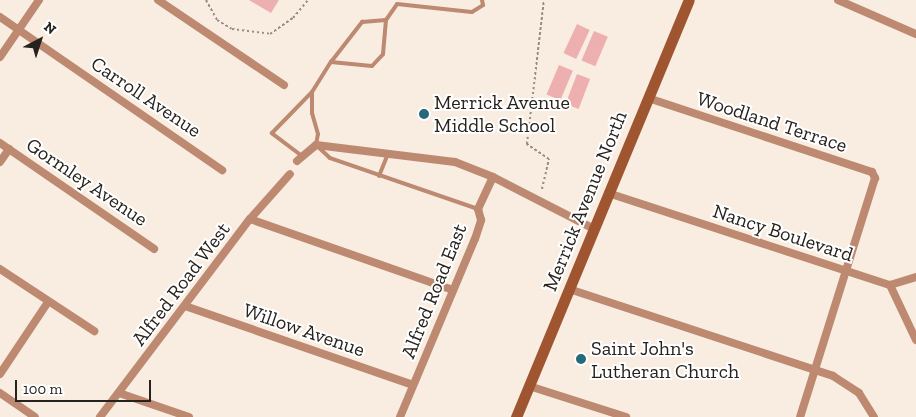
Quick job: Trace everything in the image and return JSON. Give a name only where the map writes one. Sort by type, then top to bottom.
[{"type":"main road","name":"Merrick Avenue North","points":[[516,417],[689,0]]},
{"type":"street","points":[[0,57],[39,0]]},
{"type":"street","points":[[158,0],[284,85]]},
{"type":"street","points":[[838,0],[916,34]]},
{"type":"street","name":"Carroll Avenue","points":[[0,18],[222,170]]},
{"type":"street","name":"Woodland Terrace","points":[[648,98],[872,172],[875,186],[847,271]]},
{"type":"street","name":"Gormley Avenue","points":[[0,143],[154,249]]},
{"type":"street","points":[[300,159],[316,144],[455,162],[493,177],[594,229]]},
{"type":"street","points":[[0,162],[9,149]]},
{"type":"street","name":"Alfred Road West","points":[[100,417],[250,219],[290,174]]},
{"type":"street","name":"Alfred Road East","points":[[400,417],[475,239],[481,220],[478,210],[493,177]]},
{"type":"street","name":"Nancy Boulevard","points":[[608,193],[890,284]]},
{"type":"street","points":[[250,219],[453,290]]},
{"type":"street","points":[[0,269],[94,331]]},
{"type":"street","points":[[800,417],[847,271]]},
{"type":"street","points":[[916,277],[890,284],[916,340]]},
{"type":"street","points":[[569,289],[815,370],[848,383],[859,393],[874,417]]},
{"type":"street","points":[[0,374],[48,302]]},
{"type":"street","name":"Willow Avenue","points":[[184,306],[413,385]]},
{"type":"street","points":[[529,386],[626,417]]},
{"type":"street","points":[[0,393],[35,417]]},
{"type":"street","points":[[118,393],[189,417]]},
{"type":"lane","points":[[331,62],[372,66],[383,54],[386,20],[397,4],[472,12],[483,5],[482,0]]},
{"type":"lane","points":[[300,159],[272,133],[312,92],[331,62],[362,22],[386,20]]},
{"type":"lane","points":[[312,92],[312,113],[318,134],[316,144],[330,158],[478,210]]},
{"type":"lane","points":[[379,176],[388,154]]},
{"type":"path","points":[[206,0],[217,20],[232,29],[270,34],[293,18],[308,0]]},
{"type":"path","points":[[542,189],[549,159],[527,144],[544,0]]},
{"type":"shaded area","points":[[249,0],[279,0],[271,13]]},
{"type":"shaded area","points":[[577,24],[590,30],[576,59],[563,53]]},
{"type":"shaded area","points":[[594,31],[608,37],[595,66],[581,60]]},
{"type":"shaded area","points":[[559,65],[573,71],[560,100],[546,94]]},
{"type":"shaded area","points":[[577,74],[590,79],[579,109],[566,104]]},
{"type":"place","name":"Merrick Avenue Middle School","points":[[424,114]]},
{"type":"place","name":"Saint John's Lutheran Church","points":[[581,359]]}]
